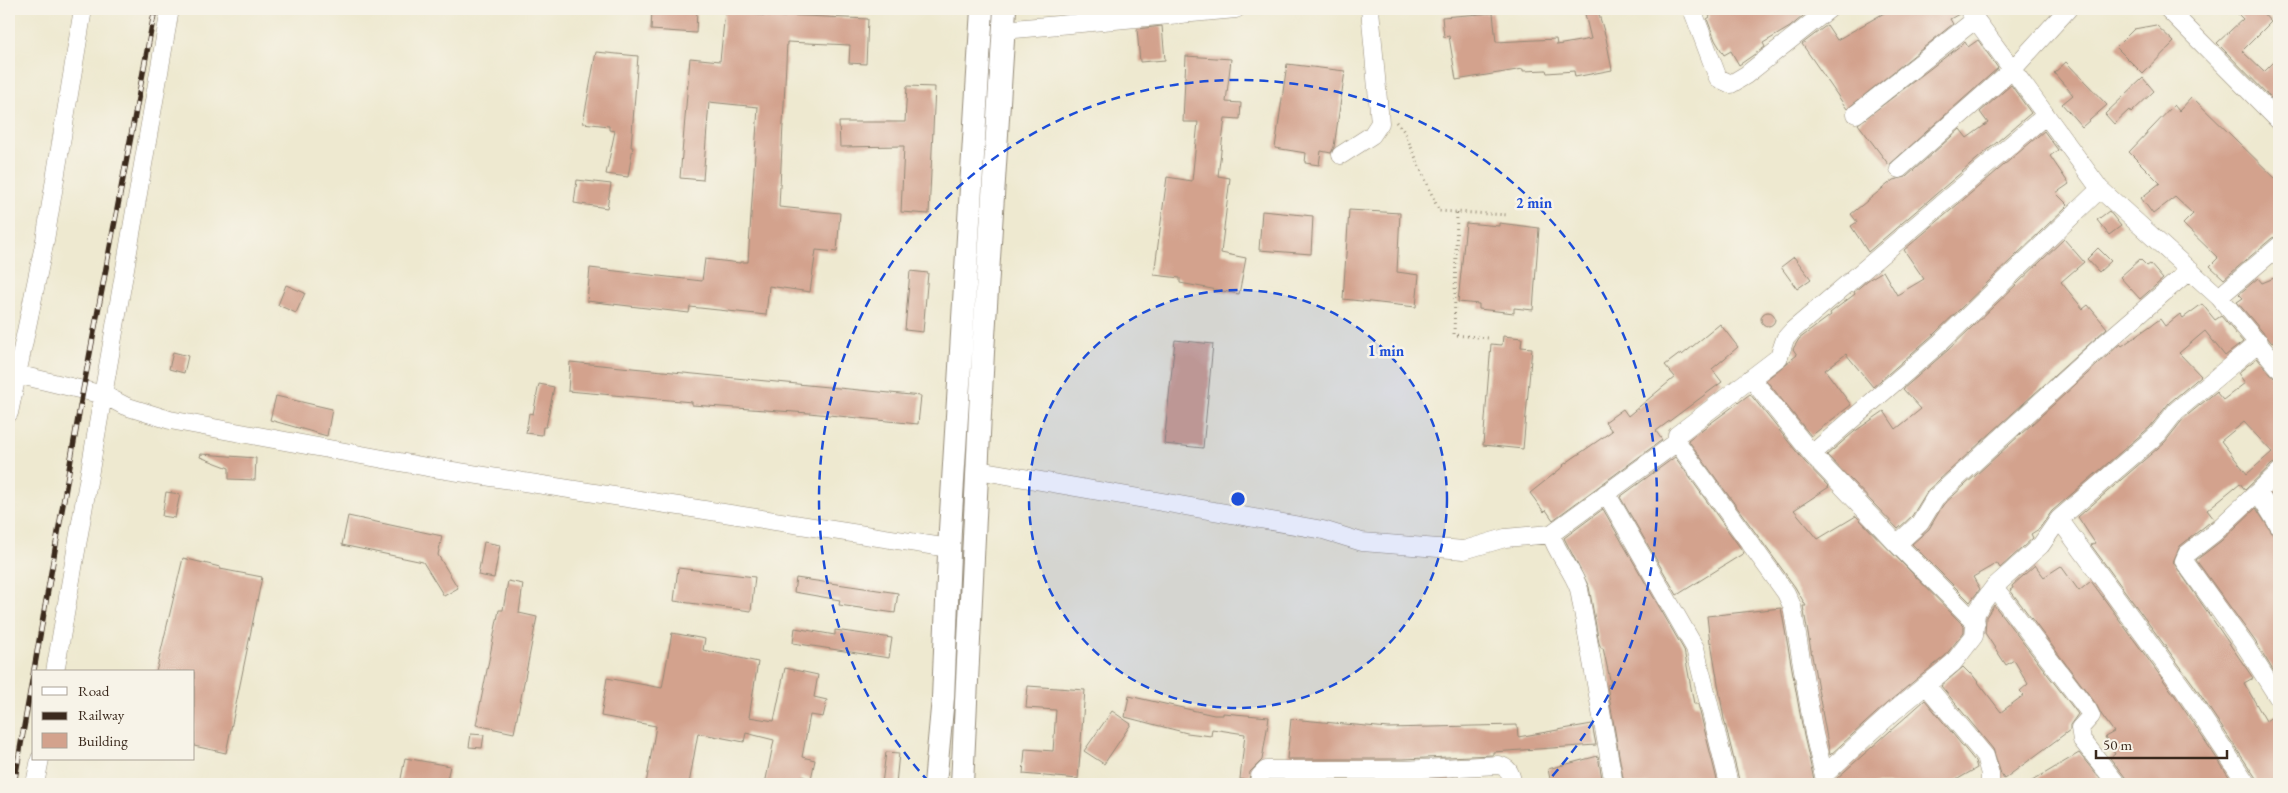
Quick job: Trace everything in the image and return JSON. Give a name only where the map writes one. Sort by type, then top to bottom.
[{"type":"main road","points":[[934,784],[943,698],[949,548],[982,9]]},
{"type":"main road","points":[[962,784],[983,342],[1004,19]]},
{"type":"street","points":[[9,413],[12,382],[45,240],[83,9]]},
{"type":"street","points":[[56,670],[170,9]]},
{"type":"street","points":[[1004,19],[1236,9]]},
{"type":"street","points":[[1341,156],[1372,136],[1380,123],[1370,9]]},
{"type":"street","points":[[1692,9],[1718,78],[1731,84],[1746,76],[1829,9]]},
{"type":"street","points":[[1900,169],[2013,69],[2068,9]]},
{"type":"street","points":[[2168,9],[2279,121]]},
{"type":"street","points":[[1856,114],[1972,14],[2100,189],[2219,297],[2278,364]]},
{"type":"street","points":[[1825,779],[1807,694],[1792,606],[1786,593],[1677,442],[1677,435],[1779,357],[1786,339],[1793,330],[2046,115]]},
{"type":"street","points":[[1812,454],[1940,342],[2100,189]]},
{"type":"street","points":[[2219,297],[2279,246]]},
{"type":"street","points":[[1897,544],[1920,523],[1935,498],[2103,345],[2190,270]]},
{"type":"street","points":[[1825,779],[1926,685],[1953,664],[1974,636],[1976,613],[1994,587],[2041,545],[2059,519],[2158,434],[2176,411],[2259,342]]},
{"type":"street","points":[[1751,378],[1812,454],[1897,544],[1976,623]]},
{"type":"street","points":[[12,382],[104,395],[125,406],[170,420],[427,467],[949,548]]},
{"type":"street","points":[[978,470],[1323,530],[1362,542],[1464,550],[1505,538],[1551,534],[1677,442]]},
{"type":"street","points":[[2279,472],[2214,533],[2188,554],[2184,562],[2246,647],[2279,700]]},
{"type":"street","points":[[2258,492],[2279,526]]},
{"type":"street","points":[[1606,493],[1695,648],[1729,784]]},
{"type":"street","points":[[2059,519],[2184,690],[2247,784]]},
{"type":"street","points":[[1551,534],[1553,542],[1576,579],[1579,588],[1614,784]]},
{"type":"street","points":[[1994,587],[2088,710],[2091,716],[2080,728],[2082,740],[2117,784]]},
{"type":"street","points":[[1926,685],[1985,756],[1990,774],[1990,784]]},
{"type":"street","points":[[35,784],[40,760]]},
{"type":"street","points":[[1260,784],[1260,776],[1266,770],[1403,770],[1498,765],[1506,767],[1510,772],[1513,784]]},
{"type":"path","points":[[1378,101],[1404,131],[1439,211],[1508,215]]},
{"type":"path","points":[[1457,213],[1454,335],[1489,338]]},
{"type":"building","points":[[652,9],[697,9],[696,33],[651,30]]},
{"type":"building","points":[[1706,9],[1808,9],[1809,11],[1790,27],[1763,43],[1765,47],[1739,65],[1731,51],[1724,55],[1715,40],[1707,19],[1710,17]]},
{"type":"building","points":[[1891,9],[1958,9],[1959,14],[1950,19],[1953,24],[1847,109],[1802,44],[1827,25],[1837,40]]},
{"type":"building","points":[[2233,9],[2259,9],[2271,22],[2242,51],[2264,72],[2279,57],[2279,106],[2217,43],[2243,19]]},
{"type":"building","points":[[1598,11],[1606,38],[1612,70],[1575,77],[1574,71],[1547,73],[1546,70],[1523,71],[1523,69],[1456,80],[1449,36],[1444,37],[1442,17],[1493,13],[1496,42],[1556,39],[1557,45],[1591,39],[1585,14]]},
{"type":"building","points":[[725,12],[785,17],[785,15],[868,19],[866,64],[849,63],[850,45],[787,42],[779,207],[840,213],[837,252],[816,250],[810,292],[769,286],[766,315],[690,307],[689,313],[587,301],[590,268],[702,281],[705,259],[740,263],[748,262],[758,107],[709,102],[703,180],[680,178],[690,58],[720,61]]},
{"type":"building","points":[[2156,25],[2174,42],[2143,74],[2116,47],[2134,29]]},
{"type":"building","points":[[1162,26],[1165,60],[1140,62],[1137,29]]},
{"type":"building","points":[[1978,40],[1998,68],[1889,165],[1858,124],[1965,42],[1968,47]]},
{"type":"building","points":[[596,52],[638,56],[631,147],[633,147],[628,177],[606,174],[615,131],[609,130],[609,126],[583,123]]},
{"type":"building","points":[[1186,56],[1231,59],[1226,102],[1241,103],[1240,119],[1225,118],[1218,176],[1230,178],[1221,253],[1246,258],[1239,294],[1180,283],[1180,278],[1154,275],[1167,177],[1192,181],[1198,122],[1183,122]]},
{"type":"building","points":[[2066,62],[2107,105],[2082,127],[2062,104],[2073,95],[2054,73]]},
{"type":"building","points":[[1287,64],[1345,71],[1334,147],[1331,153],[1321,151],[1319,165],[1305,163],[1306,153],[1275,148]]},
{"type":"building","points":[[2143,78],[2154,91],[2131,113],[2129,110],[2114,124],[2105,114]]},
{"type":"building","points":[[2011,85],[2031,113],[1868,252],[1851,226],[1857,222],[1851,214],[1893,180],[1906,177],[1960,129],[1967,138],[1988,123],[1980,112]]},
{"type":"building","points":[[907,86],[935,87],[929,214],[901,212],[904,146],[840,147],[839,122],[905,122]]},
{"type":"building","points":[[2192,97],[2279,182],[2279,236],[2272,238],[2224,279],[2210,266],[2218,258],[2183,224],[2193,214],[2175,197],[2153,214],[2141,198],[2160,183],[2129,152],[2174,105],[2179,111]]},
{"type":"building","points":[[2044,131],[2058,150],[2050,156],[2069,184],[2056,193],[2068,205],[1934,334],[1873,387],[1846,354],[1825,370],[1851,405],[1811,436],[1766,380],[1797,355],[1793,349],[1799,339],[1831,315],[1830,313],[1855,294],[1854,292],[1868,280],[1883,271],[1897,295],[1924,279],[1904,250]]},
{"type":"building","points":[[577,180],[611,184],[607,208],[574,203]]},
{"type":"building","points":[[1349,210],[1400,213],[1397,272],[1419,275],[1416,307],[1343,299]]},
{"type":"building","points":[[1262,211],[1313,216],[1311,254],[1259,250]]},
{"type":"building","points":[[2109,211],[2121,226],[2109,235],[2097,220]]},
{"type":"building","points":[[1466,223],[1499,226],[1499,223],[1539,228],[1533,310],[1514,308],[1514,313],[1479,309],[1479,304],[1458,302]]},
{"type":"building","points":[[2064,239],[2084,262],[2061,282],[2083,309],[2088,305],[2107,328],[1928,490],[1912,516],[1898,529],[1827,455],[1854,432],[1884,411],[1896,429],[1921,409],[1903,389],[1948,350]]},
{"type":"building","points":[[2098,248],[2111,261],[2099,272],[2087,259]]},
{"type":"building","points":[[1794,257],[1811,279],[1797,289],[1781,267]]},
{"type":"building","points":[[2140,259],[2147,266],[2150,264],[2163,279],[2140,299],[2120,277]]},
{"type":"building","points":[[910,271],[928,273],[923,332],[905,330]]},
{"type":"building","points":[[2279,276],[2279,339],[2272,343],[2237,302],[2243,298],[2239,294],[2258,278],[2262,283]]},
{"type":"building","points":[[286,285],[305,293],[296,313],[278,305]]},
{"type":"building","points":[[2202,304],[2215,320],[2221,316],[2243,342],[2225,356],[2205,331],[2179,353],[2201,376],[2169,403],[2150,427],[2052,511],[2039,529],[2031,534],[2033,538],[2000,568],[1997,563],[1973,577],[1980,589],[1970,602],[1912,544],[1929,529],[1943,505],[2120,344],[2122,346],[2160,319],[2165,326],[2180,314],[2183,318]]},
{"type":"building","points":[[1768,312],[1773,314],[1775,319],[1773,324],[1768,326],[1763,324],[1761,319],[1763,314]]},
{"type":"building","points":[[1720,324],[1738,347],[1712,369],[1722,382],[1656,431],[1662,440],[1553,520],[1546,510],[1544,512],[1530,493],[1563,465],[1612,431],[1605,422],[1623,409],[1628,416],[1675,377],[1665,365],[1681,353],[1682,355]]},
{"type":"building","points":[[1503,336],[1522,338],[1521,347],[1532,348],[1523,449],[1483,445],[1491,344],[1502,345]]},
{"type":"building","points":[[1175,340],[1213,344],[1203,448],[1164,444]]},
{"type":"building","points":[[173,352],[188,356],[184,373],[169,369]]},
{"type":"building","points":[[2257,358],[2271,375],[2279,380],[2279,462],[2272,464],[2245,490],[2240,483],[2207,510],[2214,519],[2180,546],[2173,562],[2253,678],[2244,683],[2266,721],[2279,712],[2279,784],[2257,784],[2256,778],[2193,684],[2091,545],[2095,543],[2078,517],[2165,442],[2184,418],[2216,392],[2223,400],[2245,383],[2238,373]],"holes":[[[2244,422],[2272,452],[2247,474],[2221,441]]]},
{"type":"building","points":[[570,362],[921,396],[918,424],[809,413],[692,405],[692,402],[568,391]]},
{"type":"building","points":[[539,384],[554,387],[546,427],[543,427],[542,435],[526,433],[529,413],[533,414]]},
{"type":"building","points":[[1750,394],[1804,461],[1829,487],[1794,510],[1818,539],[1856,516],[1964,626],[1964,632],[1945,656],[1886,704],[1830,755],[1803,606],[1806,606],[1795,587],[1688,440]]},
{"type":"building","points":[[276,396],[332,409],[327,436],[270,420]]},
{"type":"building","points":[[201,454],[256,458],[255,480],[229,479],[229,468],[200,457]]},
{"type":"building","points":[[1675,457],[1744,553],[1677,595],[1620,497]]},
{"type":"building","points":[[2279,486],[2279,506],[2271,494]]},
{"type":"building","points":[[166,492],[180,494],[175,518],[162,516]]},
{"type":"building","points":[[2256,508],[2279,544],[2279,680],[2255,641],[2196,560],[2221,541]]},
{"type":"building","points":[[1603,509],[1684,650],[1694,704],[1698,704],[1718,784],[1624,784],[1607,685],[1611,684],[1603,648],[1601,648],[1599,643],[1589,587],[1564,538]]},
{"type":"building","points":[[348,516],[442,536],[438,555],[458,588],[444,596],[423,562],[342,545]]},
{"type":"building","points":[[484,542],[500,545],[494,578],[478,575]]},
{"type":"building","points":[[183,558],[220,567],[220,569],[262,577],[226,753],[195,746],[195,670],[156,670]]},
{"type":"building","points":[[2035,565],[2044,577],[2061,566],[2079,591],[2091,581],[2175,696],[2234,784],[2127,784],[2125,777],[2110,758],[2115,754],[2105,737],[2114,732],[2096,704],[2010,590]]},
{"type":"building","points":[[678,568],[755,577],[751,611],[674,601]]},
{"type":"building","points":[[796,578],[898,593],[895,613],[839,605],[840,600],[794,592]]},
{"type":"building","points":[[508,581],[523,584],[519,613],[537,617],[514,733],[476,725],[499,610],[503,610]]},
{"type":"building","points":[[1994,605],[2078,714],[2070,725],[2070,730],[2004,779],[1993,749],[1941,686],[1963,667],[1971,673],[2001,712],[2024,695],[2020,691],[2028,684],[2014,660],[2006,665],[1985,633],[1986,617]]},
{"type":"building","points":[[1781,608],[1804,736],[1815,784],[1740,784],[1724,719],[1707,616]]},
{"type":"building","points":[[795,628],[835,635],[835,630],[892,638],[889,658],[793,643]]},
{"type":"building","points":[[672,633],[705,639],[703,650],[758,662],[749,717],[774,721],[785,668],[818,675],[814,697],[827,700],[823,717],[810,715],[802,757],[815,760],[811,779],[801,776],[800,784],[765,784],[774,740],[746,733],[744,742],[698,733],[689,784],[646,784],[656,726],[601,716],[607,678],[662,688]]},
{"type":"building","points":[[1028,686],[1085,690],[1078,779],[1023,774],[1025,749],[1053,751],[1056,710],[1026,708]]},
{"type":"building","points":[[1129,696],[1214,715],[1223,715],[1223,713],[1269,717],[1262,760],[1250,772],[1249,781],[1240,779],[1245,734],[1212,729],[1211,736],[1187,733],[1125,717]]},
{"type":"building","points":[[1925,700],[1975,761],[1977,768],[1949,784],[1836,784],[1836,779]]},
{"type":"building","points":[[1112,711],[1131,724],[1104,764],[1084,751]]},
{"type":"building","points":[[1291,719],[1388,728],[1517,725],[1518,737],[1592,724],[1596,745],[1493,752],[1493,755],[1403,759],[1287,759]]},
{"type":"building","points":[[471,734],[484,735],[482,748],[469,747]]},
{"type":"building","points":[[886,752],[899,753],[896,784],[882,784]]},
{"type":"building","points":[[2079,753],[2104,784],[2027,784]]},
{"type":"building","points":[[1598,756],[1603,784],[1551,784],[1548,769]]},
{"type":"building","points":[[405,758],[450,766],[446,784],[400,784]]},
{"type":"building","points":[[1455,778],[1456,784],[1284,784],[1284,781],[1403,781]]},
{"type":"railway","points":[[34,670],[83,390],[155,9]]},
{"type":"railway","points":[[14,784],[32,681]]}]
